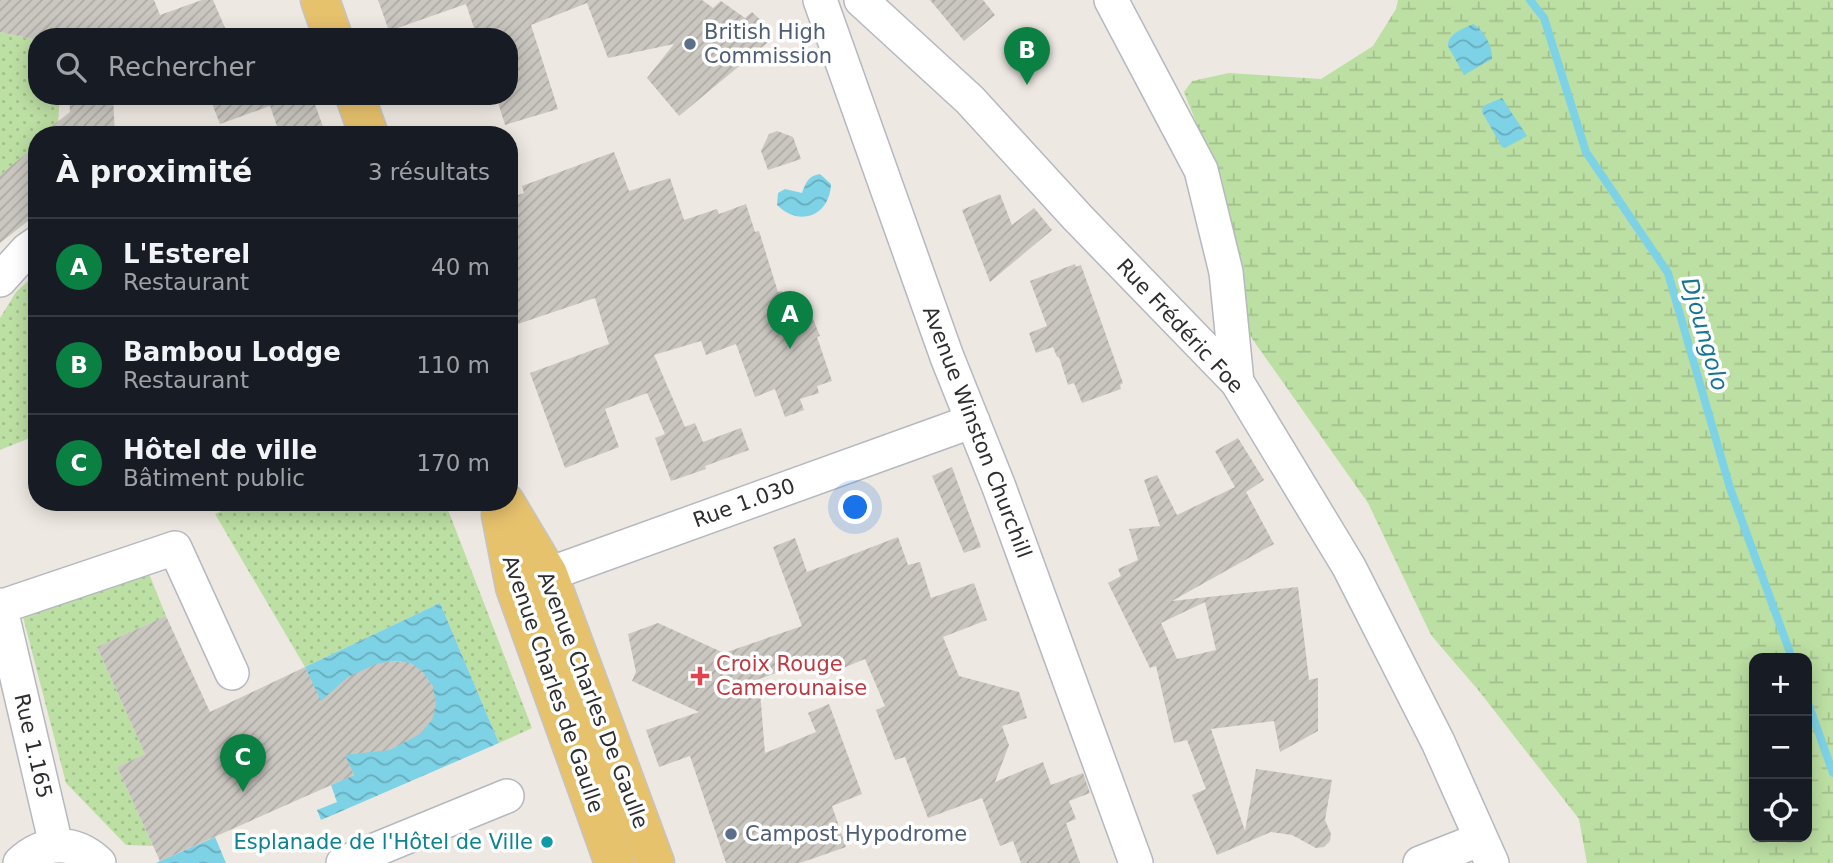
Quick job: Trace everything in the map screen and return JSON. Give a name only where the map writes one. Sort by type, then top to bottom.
[{"type":"main road","points":[[320,0],[331,28]]},
{"type":"main road","points":[[358,105],[366,126]]},
{"type":"main road","name":"Avenue Charles de Gaulle","points":[[503,511],[532,580],[614,863]]},
{"type":"main road","name":"Avenue Charles De Gaulle","points":[[508,511],[532,580],[655,863]]},
{"type":"street","name":"Avenue Winston Churchill","points":[[820,0],[947,357],[1136,863]]},
{"type":"street","name":"Rue Frédéric Foe","points":[[861,0],[970,100],[1078,218],[1237,382],[1349,567],[1438,742],[1486,851]]},
{"type":"street","points":[[1111,0],[1202,170],[1226,272],[1237,382]]},
{"type":"street","points":[[0,280],[28,249]]},
{"type":"street","name":"Rue 1.030","points":[[532,580],[973,421]]},
{"type":"street","points":[[0,606],[175,548],[232,673]]},
{"type":"street","name":"Rue 1.165","points":[[0,606],[56,845]]},
{"type":"street","points":[[343,863],[507,796]]},
{"type":"street","points":[[20,863],[31,853],[56,845],[80,848],[99,863]]},
{"type":"street","points":[[1420,863],[1486,851]]},
{"type":"green space","points":[[1398,0],[1833,0],[1833,863],[1587,863],[1579,819],[1479,691],[1431,635],[1368,503],[1253,340],[1237,310],[1213,165],[1184,92],[1192,81],[1229,73],[1321,79],[1373,46],[1396,9]]},
{"type":"green space","points":[[0,32],[28,38],[28,105],[59,105],[58,126],[28,126],[28,175],[0,197]]},
{"type":"green space","points":[[28,281],[28,439],[0,450],[0,318],[16,292]]},
{"type":"green space","points":[[221,511],[448,511],[532,728],[499,743],[440,603],[305,667],[215,514]]},
{"type":"green space","points":[[148,571],[166,616],[97,647],[145,754],[117,767],[153,846],[126,845],[66,783],[23,617]]},
{"type":"water","points":[[1473,24],[1487,39],[1492,59],[1464,75],[1448,46],[1450,38]]},
{"type":"water","points":[[1502,98],[1527,136],[1505,148],[1482,112],[1483,106]]},
{"type":"water","points":[[820,174],[831,184],[829,195],[820,210],[804,217],[795,216],[777,205],[778,193],[785,189],[802,193],[808,180]]},
{"type":"water","points":[[440,603],[499,743],[321,820],[317,810],[337,802],[331,785],[354,775],[338,741],[433,687],[419,671],[405,663],[391,662],[377,666],[364,675],[324,709],[305,667]]},
{"type":"water","points":[[215,837],[226,863],[156,863],[160,861]]},
{"type":"building","points":[[0,0],[154,0],[160,15],[202,0],[213,0],[225,28],[28,28],[28,38],[0,32]]},
{"type":"building","points":[[378,0],[702,0],[713,8],[721,1],[745,18],[752,12],[770,29],[767,31],[773,38],[679,116],[647,78],[674,44],[608,58],[587,3],[531,25],[558,109],[505,125],[499,105],[518,105],[518,28],[474,28],[466,4],[398,28],[388,28]]},
{"type":"building","points":[[930,0],[983,0],[995,15],[964,41]]},
{"type":"building","points":[[70,105],[113,105],[115,126],[52,126],[70,112]]},
{"type":"building","points":[[213,105],[315,105],[323,126],[277,126],[270,106],[220,124]]},
{"type":"building","points":[[777,131],[793,137],[801,159],[768,170],[761,151],[769,134]]},
{"type":"building","points":[[28,152],[28,221],[0,243],[0,175]]},
{"type":"building","points":[[614,152],[629,191],[670,178],[684,220],[717,209],[719,214],[746,204],[755,232],[759,231],[778,292],[782,291],[786,303],[804,297],[820,336],[817,337],[832,381],[817,386],[819,393],[800,399],[804,410],[785,417],[775,389],[755,397],[736,344],[706,355],[701,341],[654,355],[685,427],[695,423],[703,442],[741,428],[749,450],[671,481],[655,438],[665,434],[647,393],[605,409],[619,447],[565,468],[530,373],[609,344],[595,298],[518,324],[518,195],[524,193],[522,186]]},
{"type":"building","points":[[1000,194],[1012,225],[1034,208],[1052,230],[990,282],[962,210]]},
{"type":"building","points":[[1075,264],[1076,267],[1081,265],[1123,383],[1120,385],[1121,389],[1082,403],[1074,383],[1068,385],[1053,347],[1036,353],[1029,333],[1047,326],[1030,281]]},
{"type":"building","points":[[1238,438],[1264,480],[1246,492],[1274,544],[1172,601],[1298,587],[1309,680],[1318,678],[1318,731],[1280,752],[1274,721],[1211,729],[1245,831],[1256,769],[1332,780],[1325,820],[1331,834],[1330,841],[1324,847],[1316,848],[1292,835],[1271,832],[1217,855],[1192,795],[1206,789],[1187,740],[1174,743],[1156,666],[1150,668],[1108,583],[1121,576],[1118,569],[1138,560],[1129,529],[1160,526],[1144,480],[1157,475],[1177,515],[1235,487],[1215,451]],"holes":[[[1205,602],[1216,650],[1177,659],[1161,623]]]},
{"type":"building","points":[[952,467],[981,547],[964,553],[932,476]]},
{"type":"building","points":[[898,537],[908,565],[920,562],[931,598],[974,583],[987,620],[943,637],[959,676],[1019,692],[1027,718],[1002,726],[1009,745],[995,782],[1043,762],[1051,785],[1083,773],[1090,793],[1069,801],[1076,819],[1066,823],[1080,863],[1021,863],[1013,841],[1000,846],[982,798],[928,818],[905,757],[895,760],[876,710],[885,706],[865,659],[821,677],[814,659],[759,679],[765,753],[816,732],[808,713],[829,704],[862,794],[832,806],[846,847],[800,863],[726,863],[690,756],[659,767],[646,730],[699,712],[632,681],[636,672],[628,634],[658,623],[724,653],[802,626],[773,547],[795,538],[807,572]]},
{"type":"building","points":[[166,616],[210,712],[305,667],[321,701],[348,677],[376,664],[394,661],[411,663],[423,672],[433,687],[436,705],[432,720],[420,734],[390,750],[345,755],[354,775],[160,861],[117,767],[145,754],[97,647]]},
{"type":"waterway","name":"Djoungolo","points":[[1530,0],[1544,18],[1586,152],[1668,273],[1730,488],[1790,653]]},
{"type":"waterway","name":"Djoungolo","points":[[1812,714],[1833,773]]},
{"type":"place","name":"British High Commission","points":[[690,44]]},
{"type":"place","name":"Bambou Lodge","points":[[1027,85]]},
{"type":"place","name":"L'Esterel","points":[[790,349]]},
{"type":"place","name":"Croix Rouge Camerounaise","points":[[700,676]]},
{"type":"place","name":"Hôtel de ville","points":[[243,792]]},
{"type":"place","name":"Campost Hypodrome","points":[[731,834]]},
{"type":"place","name":"Esplanade de l'Hôtel de Ville","points":[[547,842]]}]
